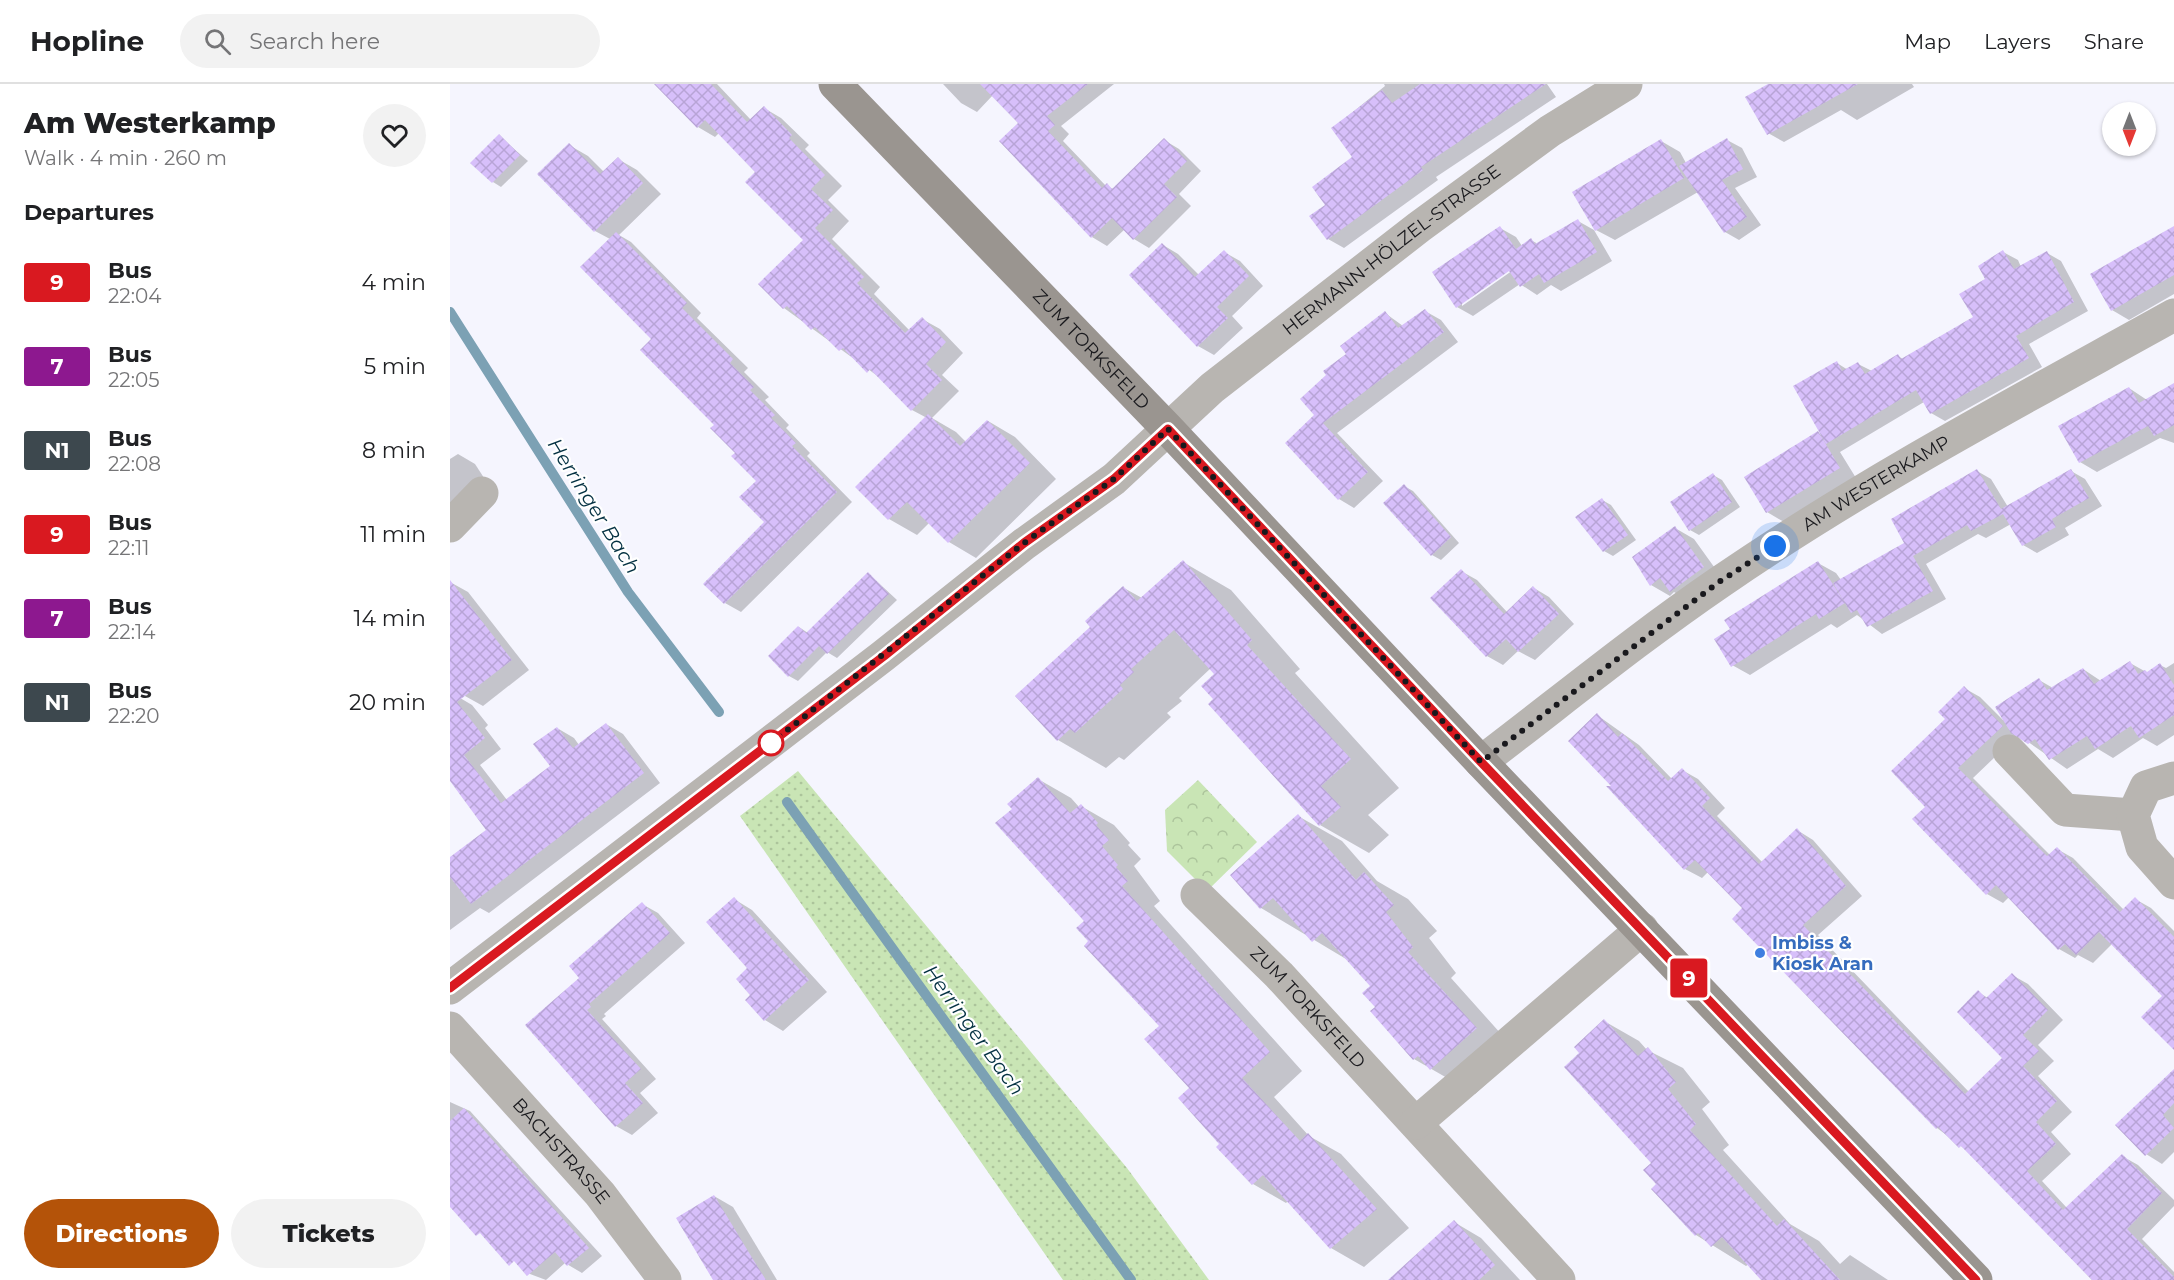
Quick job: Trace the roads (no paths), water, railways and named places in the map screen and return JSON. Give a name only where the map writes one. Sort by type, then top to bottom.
[{"type":"main road","name":"ZUM TORKSFELD","points":[[835,84],[1168,429],[1481,762],[1976,1280]]},
{"type":"street","name":"HERMANN-HÖLZEL-STRASSE","points":[[450,988],[884,656],[1024,543],[1114,479],[1212,388],[1419,227],[1550,131],[1626,84]]},
{"type":"street","name":"AM WESTERKAMP","points":[[1481,762],[1719,582],[1850,498],[1977,423],[2174,315]]},
{"type":"street","points":[[450,526],[482,493]]},
{"type":"street","points":[[2009,751],[2065,810],[2133,815]]},
{"type":"street","points":[[2174,778],[2146,787],[2133,815],[2142,847],[2174,882]]},
{"type":"street","name":"ZUM TORKSFELD","points":[[1197,895],[1279,975],[1559,1280]]},
{"type":"street","points":[[1416,1123],[1642,929]]},
{"type":"street","name":"BACHSTRASSE","points":[[450,1028],[600,1194],[665,1280]]},
{"type":"waterway","name":"Herringer Bach","points":[[450,312],[628,592],[719,712]]},
{"type":"waterway","name":"Herringer Bach","points":[[787,802],[1131,1280]]},
{"type":"place","name":"Imbiss & Kiosk Aran","points":[[1760,953]]}]
